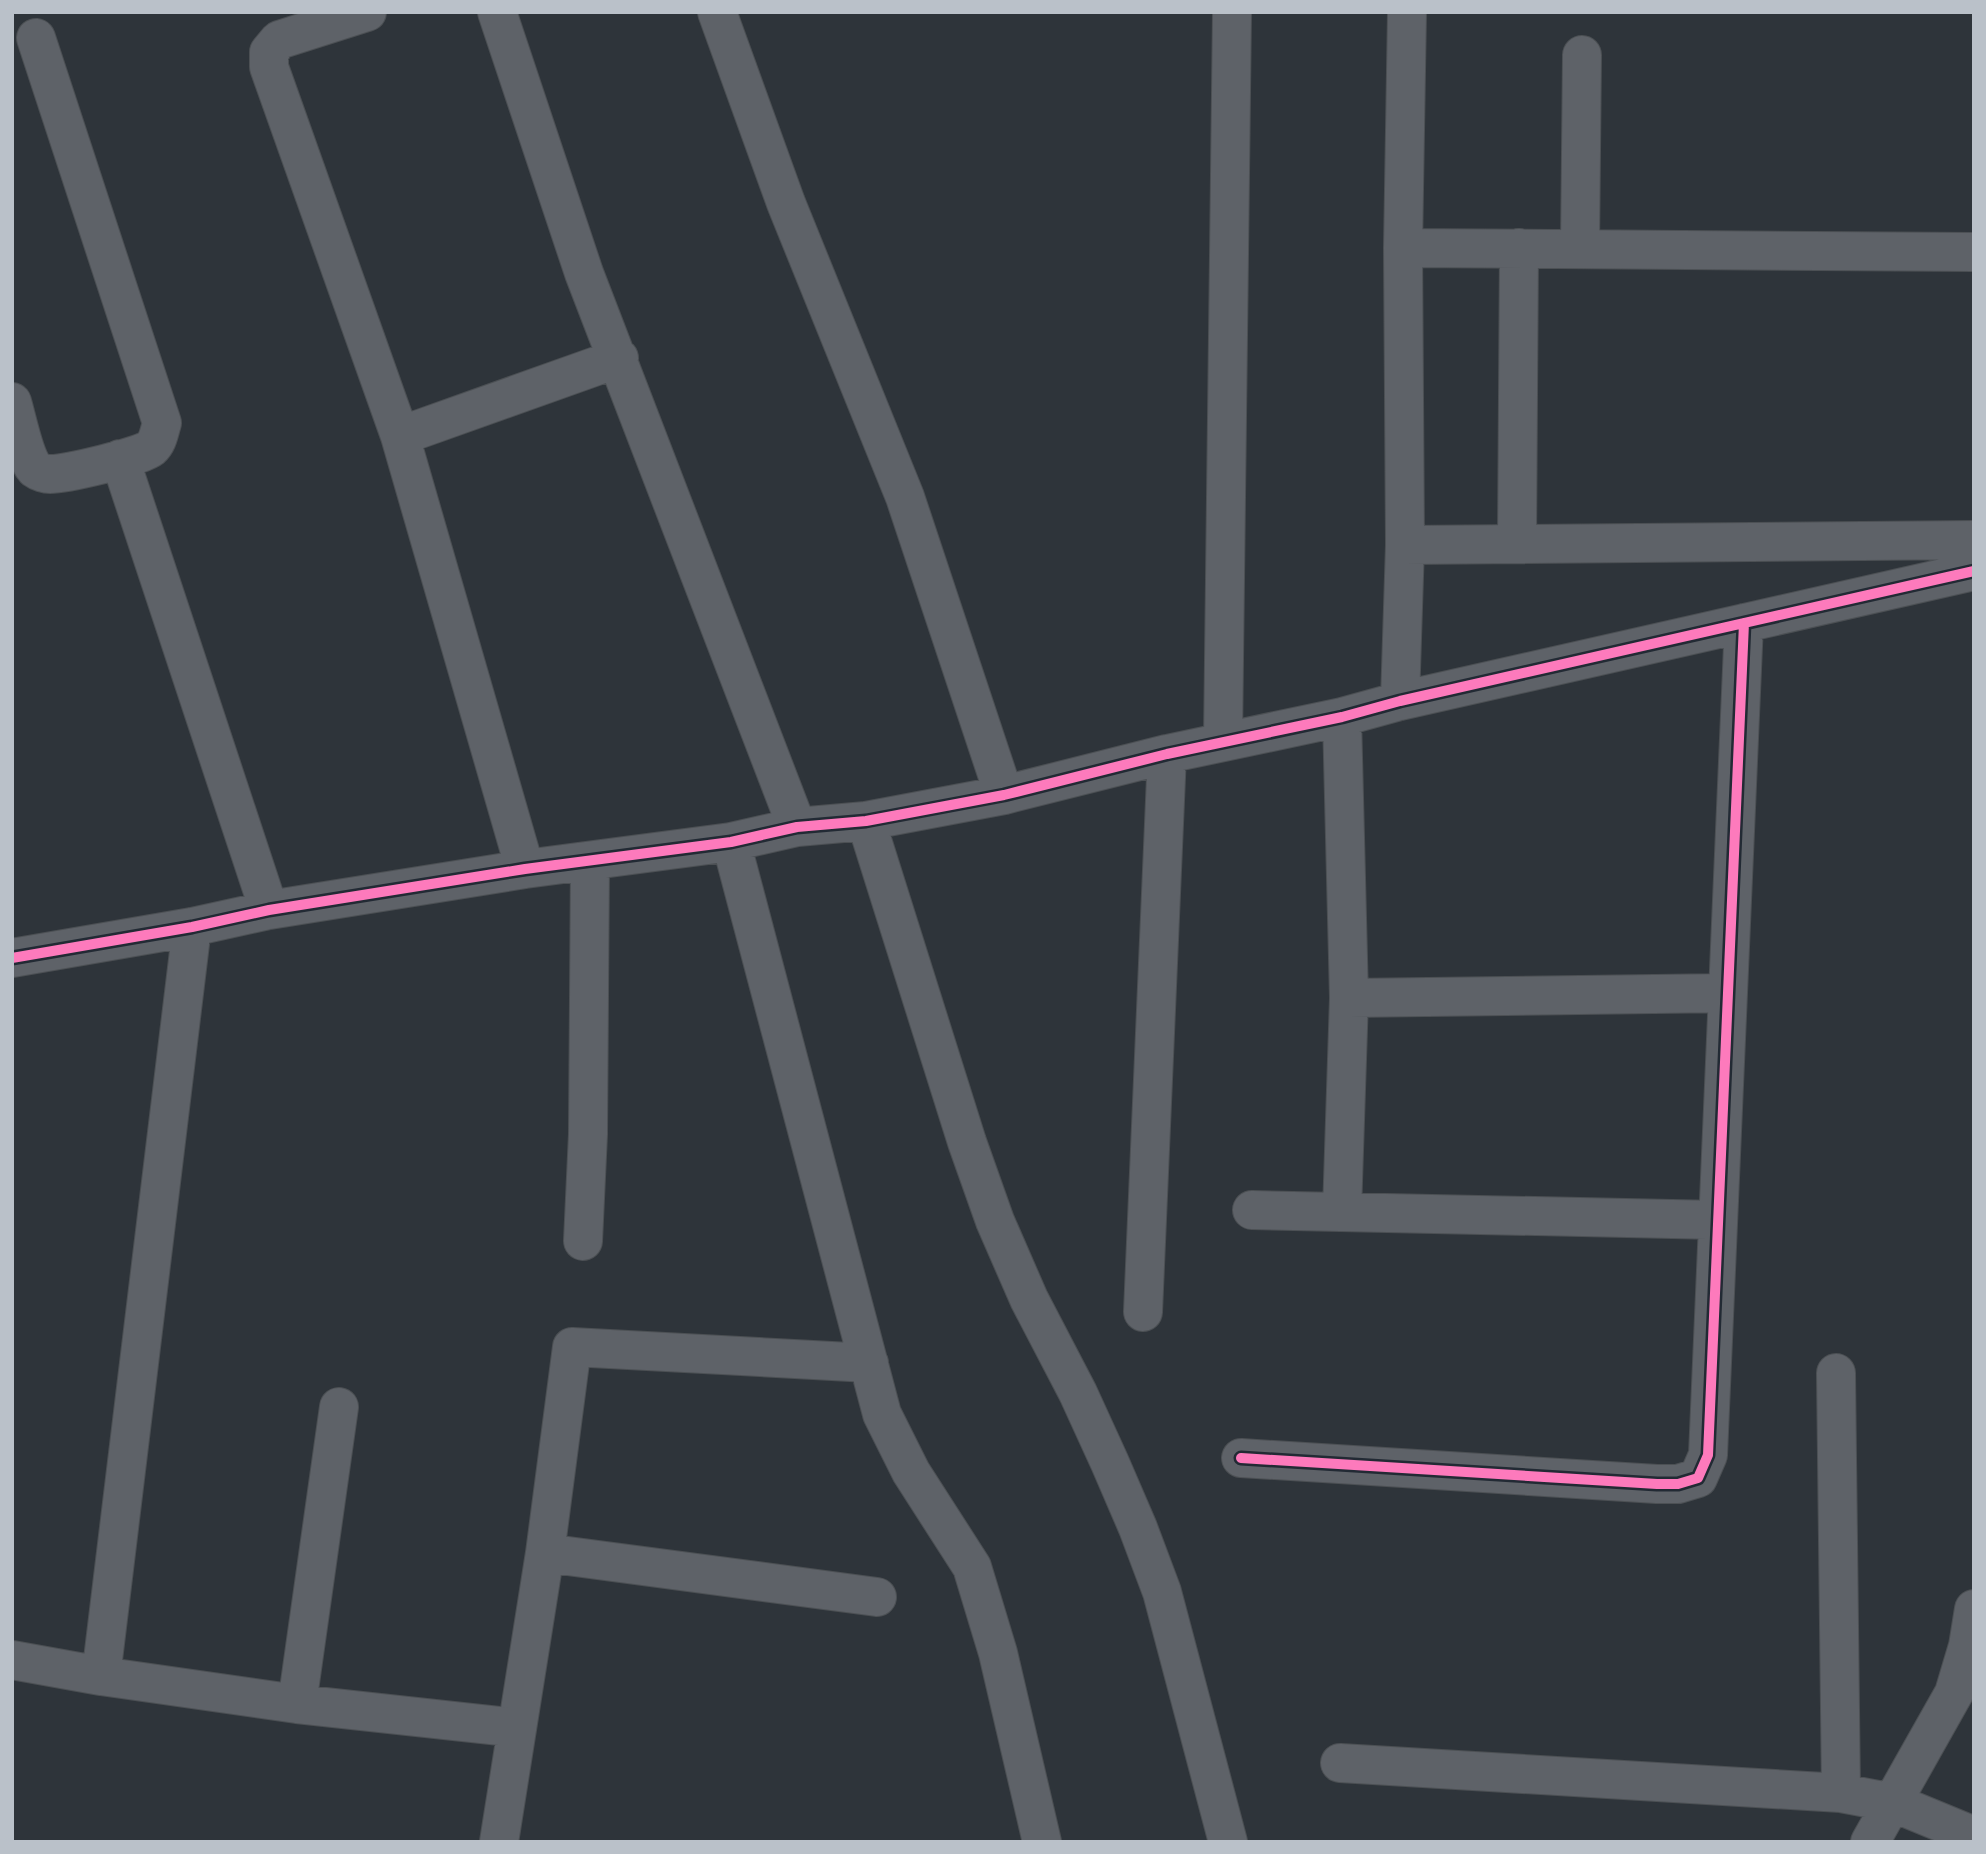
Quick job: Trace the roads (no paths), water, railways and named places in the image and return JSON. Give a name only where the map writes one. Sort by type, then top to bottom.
[{"type":"street","points":[[367,12],[279,40],[269,52],[269,67],[400,436],[525,869]]},
{"type":"street","points":[[497,12],[584,273],[619,358],[797,827]]},
{"type":"street","points":[[718,12],[786,203],[905,496],[1004,795]]},
{"type":"street","points":[[1223,741],[1232,12]]},
{"type":"street","points":[[1400,701],[1405,545],[1406,12]]},
{"type":"street","points":[[12,402],[30,459],[36,470],[47,475],[139,454],[151,448],[158,438],[162,423],[36,38]]},
{"type":"street","points":[[1580,248],[1583,55]]},
{"type":"street","points":[[1404,248],[1974,252]]},
{"type":"street","points":[[1517,543],[1520,248]]},
{"type":"street","points":[[400,436],[619,358]]},
{"type":"street","points":[[120,459],[269,910]]},
{"type":"street","points":[[1405,545],[1974,541]]},
{"type":"street","points":[[12,958],[192,927],[269,910],[525,869],[731,842],[797,827],[866,821],[1004,795],[1223,741],[1342,717],[1400,701],[1974,571]]},
{"type":"street","points":[[1241,1458],[1657,1484],[1678,1484],[1698,1478],[1708,1455],[1744,623]]},
{"type":"street","points":[[1342,717],[1349,998],[1342,1212]]},
{"type":"street","points":[[1143,1312],[1167,754]]},
{"type":"street","points":[[866,821],[967,1142],[995,1222],[1029,1299],[1078,1393],[1138,1528],[1162,1592],[1228,1842]]},
{"type":"street","points":[[731,842],[882,1414],[895,1444],[972,1567],[999,1653],[1042,1842]]},
{"type":"street","points":[[583,1241],[588,1134],[590,861]]},
{"type":"street","points":[[101,1676],[192,927]]},
{"type":"street","points":[[1349,998],[1728,993]]},
{"type":"street","points":[[1252,1210],[1718,1220]]},
{"type":"street","points":[[499,1842],[545,1553],[572,1347],[869,1363]]},
{"type":"street","points":[[1836,1373],[1841,1793]]},
{"type":"street","points":[[297,1704],[339,1407]]},
{"type":"street","points":[[545,1553],[877,1597]]},
{"type":"street","points":[[1870,1842],[1964,1679],[1974,1609]]},
{"type":"street","points":[[12,1660],[101,1676],[297,1704],[517,1728]]},
{"type":"street","points":[[1340,1763],[1841,1793],[1894,1803],[1974,1836]]}]
